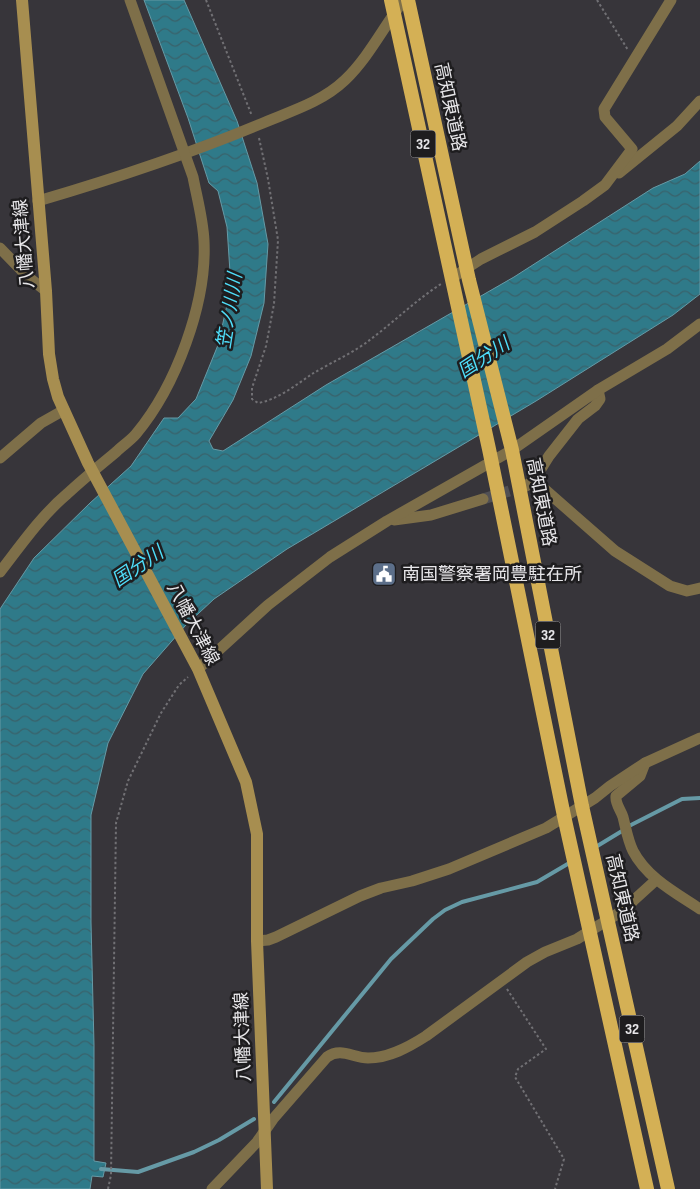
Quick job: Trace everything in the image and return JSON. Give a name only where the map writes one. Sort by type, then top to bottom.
[{"type":"highway","name":"高知東道路","points":[[408,0],[467,274],[510,444],[587,832],[668,1189]]},
{"type":"highway","name":"高知東道路","points":[[393,6],[490,455],[564,816],[647,1189]]},
{"type":"main road","name":"八幡大津線","points":[[22,0],[46,291],[49,354],[53,379],[64,410],[93,473],[196,666],[246,782],[257,834],[257,940],[266,1189]]},
{"type":"street","points":[[0,572],[46,515],[65,495],[93,473],[135,435],[156,406],[176,370],[192,326],[202,276],[204,241],[193,177],[187,153],[130,0]]},
{"type":"street","points":[[38,201],[137,171],[319,100],[344,81],[359,65],[393,6],[404,0]]},
{"type":"street","points":[[632,149],[605,117],[604,109],[671,0]]},
{"type":"street","points":[[453,282],[535,232],[605,185],[677,126],[700,102]]},
{"type":"street","points":[[605,185],[632,149],[677,126]]},
{"type":"street","points":[[0,248],[27,276],[46,291]]},
{"type":"street","points":[[196,666],[268,605],[330,557],[490,455],[667,349],[700,324]]},
{"type":"street","points":[[598,390],[600,399],[595,406],[578,419],[530,483],[615,551],[670,586],[687,591],[700,588]]},
{"type":"street","points":[[0,458],[41,423],[64,410]]},
{"type":"street","points":[[387,521],[431,515],[483,499]]},
{"type":"street","points":[[257,940],[268,940],[276,937],[372,891],[412,882],[449,870],[481,855],[514,843],[546,828],[645,764],[700,738]]},
{"type":"street","points":[[645,764],[640,776],[616,796],[616,801],[634,852],[656,880],[700,909]]},
{"type":"street","points":[[212,1189],[257,1142],[279,1111],[327,1056],[339,1052],[368,1058],[384,1056],[404,1049],[426,1036],[527,962],[590,930],[627,908],[656,880]]},
{"type":"path","points":[[206,0],[254,126],[268,179],[278,240],[274,304],[266,346],[252,388],[252,399],[258,403],[264,402],[290,389],[334,360],[370,340],[427,293],[453,282]]},
{"type":"path","points":[[597,0],[634,60]]},
{"type":"path","points":[[108,1189],[111,1175],[116,823],[128,781],[161,713],[179,685],[196,666]]},
{"type":"path","points":[[502,981],[546,1049],[518,1070],[515,1078],[564,1159],[555,1189]]},
{"type":"water","points":[[144,0],[184,0],[237,121],[257,183],[268,244],[264,303],[251,356],[233,400],[209,441],[213,449],[223,451],[326,385],[514,277],[653,188],[685,174],[700,161],[700,294],[673,315],[536,401],[287,549],[214,599],[185,626],[143,674],[108,743],[91,815],[94,1161],[106,1163],[103,1177],[92,1176],[90,1189],[0,1189],[0,609],[34,558],[131,466],[164,418],[178,418],[196,399],[218,345],[231,287],[227,227],[218,191],[209,183],[188,118]]},
{"type":"waterway","points":[[629,826],[682,799],[700,798]]},
{"type":"waterway","points":[[594,848],[622,831]]},
{"type":"waterway","points":[[274,1102],[391,959],[433,919],[445,910],[462,902],[537,882],[571,862]]},
{"type":"waterway","points":[[101,1169],[138,1172],[194,1152],[219,1140],[254,1119]]},
{"type":"tunnel","points":[[483,499],[526,486]]},
{"type":"place","name":"南国警察署岡豊駐在所","points":[[384,574]]},
{"type":"water label","name":"笠ノ川川","points":[[230,311]]},
{"type":"water label","name":"国分川","points":[[484,358]]},
{"type":"water label","name":"国分川","points":[[138,567]]}]
